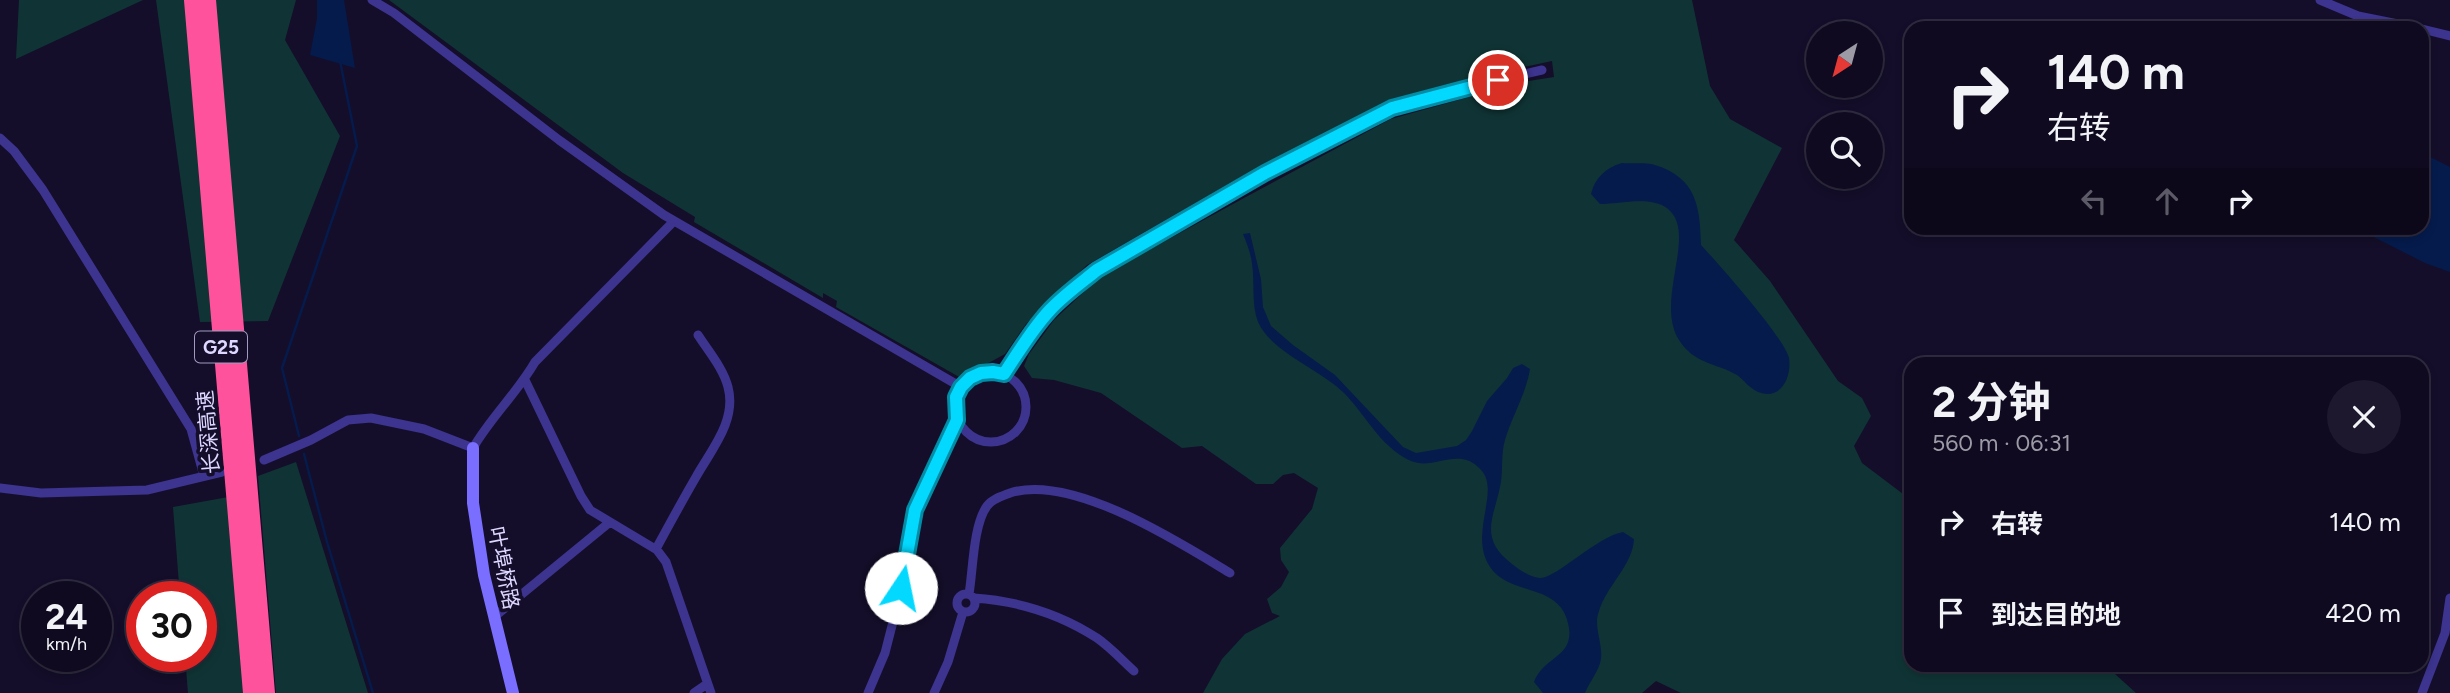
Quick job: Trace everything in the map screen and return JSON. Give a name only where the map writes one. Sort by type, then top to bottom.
[{"type":"highway","name":"长深高速","points":[[192,0],[251,693]]},
{"type":"highway","name":"长深高速","points":[[208,0],[267,693]]},
{"type":"street","points":[[372,0],[394,13],[559,140],[674,221],[961,387]]},
{"type":"street","points":[[2320,0],[2358,16],[2384,21]]},
{"type":"street","points":[[2429,30],[2450,36]]},
{"type":"street","points":[[1004,374],[1051,309],[1097,270],[1265,173],[1392,108],[1542,70]]},
{"type":"street","points":[[0,138],[14,150],[43,190],[191,429],[204,476]]},
{"type":"street","points":[[264,460],[311,440],[348,420],[371,418],[424,429],[473,448],[484,429],[525,380],[534,362],[674,221]]},
{"type":"street","points":[[656,549],[716,446],[726,423],[730,403],[724,374],[698,335]]},
{"type":"street","points":[[868,693],[885,653],[915,510],[957,420],[956,397],[961,387],[970,378],[993,372],[1004,374],[1022,390],[1026,414],[1022,425],[1005,440],[982,442],[972,437],[957,420]]},
{"type":"street","points":[[525,380],[590,510],[656,549],[666,562],[709,689],[694,693]]},
{"type":"street","name":"叶埠桥路","points":[[473,448],[473,503],[484,575],[513,693]]},
{"type":"street","points":[[0,488],[41,493],[147,490],[222,472]]},
{"type":"street","points":[[1134,671],[1099,640],[1040,610],[972,596],[960,596],[957,601],[958,608],[969,612],[974,609],[976,603],[972,596],[978,529],[988,504],[998,497],[1016,491],[1036,490],[1090,501],[1124,514],[1230,573]]},
{"type":"street","points":[[494,618],[610,522]]},
{"type":"street","points":[[2422,693],[2445,633],[2450,598]]},
{"type":"street","points":[[934,693],[948,662],[963,612]]},
{"type":"green space","points":[[19,0],[143,0],[16,59]]},
{"type":"green space","points":[[156,0],[296,0],[285,40],[340,136],[268,321],[200,322]]},
{"type":"green space","points":[[389,0],[1692,0],[1710,86],[1730,119],[1782,148],[1734,240],[1770,281],[1838,381],[1862,398],[1871,416],[1854,446],[1862,463],[1904,495],[1904,672],[2113,672],[2136,693],[1681,693],[1656,681],[1642,693],[1203,693],[1222,659],[1245,634],[1280,616],[1272,613],[1267,599],[1281,587],[1289,572],[1281,560],[1280,548],[1312,509],[1318,488],[1294,473],[1283,475],[1273,484],[1256,484],[1202,446],[1182,448],[1101,393],[1054,380],[1032,378],[1024,366],[1029,354],[1054,320],[1101,276],[1391,119],[1523,82],[1554,77],[1552,61],[1473,78],[1378,106],[1230,183],[1087,265],[1026,324],[1005,354],[961,378],[836,307],[837,301],[823,293],[823,298],[694,222],[695,217],[623,173]]},
{"type":"green space","points":[[296,462],[368,693],[276,693],[258,476]]},
{"type":"green space","points":[[234,496],[246,693],[188,693],[186,672],[217,672],[217,581],[179,581],[173,507]]},
{"type":"water","points":[[317,0],[344,0],[355,68],[310,55],[317,18]]},
{"type":"water","points":[[2429,156],[2450,167],[2450,272],[2425,263],[2370,235],[2429,235]]},
{"type":"water","points":[[1622,163],[1655,165],[1680,178],[1688,186],[1697,206],[1701,245],[1750,301],[1785,349],[1789,358],[1789,373],[1779,390],[1766,394],[1758,392],[1737,375],[1691,354],[1679,340],[1673,325],[1671,308],[1679,238],[1677,223],[1671,212],[1657,203],[1638,201],[1600,204],[1591,194],[1602,174]]},
{"type":"water","points":[[1250,233],[1261,279],[1263,307],[1271,326],[1335,375],[1403,447],[1416,453],[1457,446],[1466,440],[1487,401],[1513,368],[1522,364],[1530,369],[1504,445],[1501,482],[1491,526],[1495,545],[1515,566],[1528,575],[1540,578],[1556,572],[1613,535],[1623,532],[1634,539],[1629,558],[1608,592],[1597,617],[1601,659],[1585,693],[1543,693],[1534,682],[1544,667],[1567,645],[1569,628],[1557,603],[1546,596],[1510,583],[1499,577],[1490,567],[1482,541],[1488,489],[1481,470],[1464,459],[1420,463],[1400,455],[1382,439],[1344,393],[1285,352],[1264,333],[1256,315],[1253,271],[1243,234]]},
{"type":"waterway","points":[[299,436],[282,368],[357,146],[340,61]]},
{"type":"waterway","points":[[304,454],[327,542],[373,693]]},
{"type":"route","points":[[901,588],[915,510],[957,420],[956,397],[961,387],[970,378],[981,373],[1004,374],[1051,309],[1081,283],[1097,270],[1265,173],[1392,108],[1498,80]]}]
